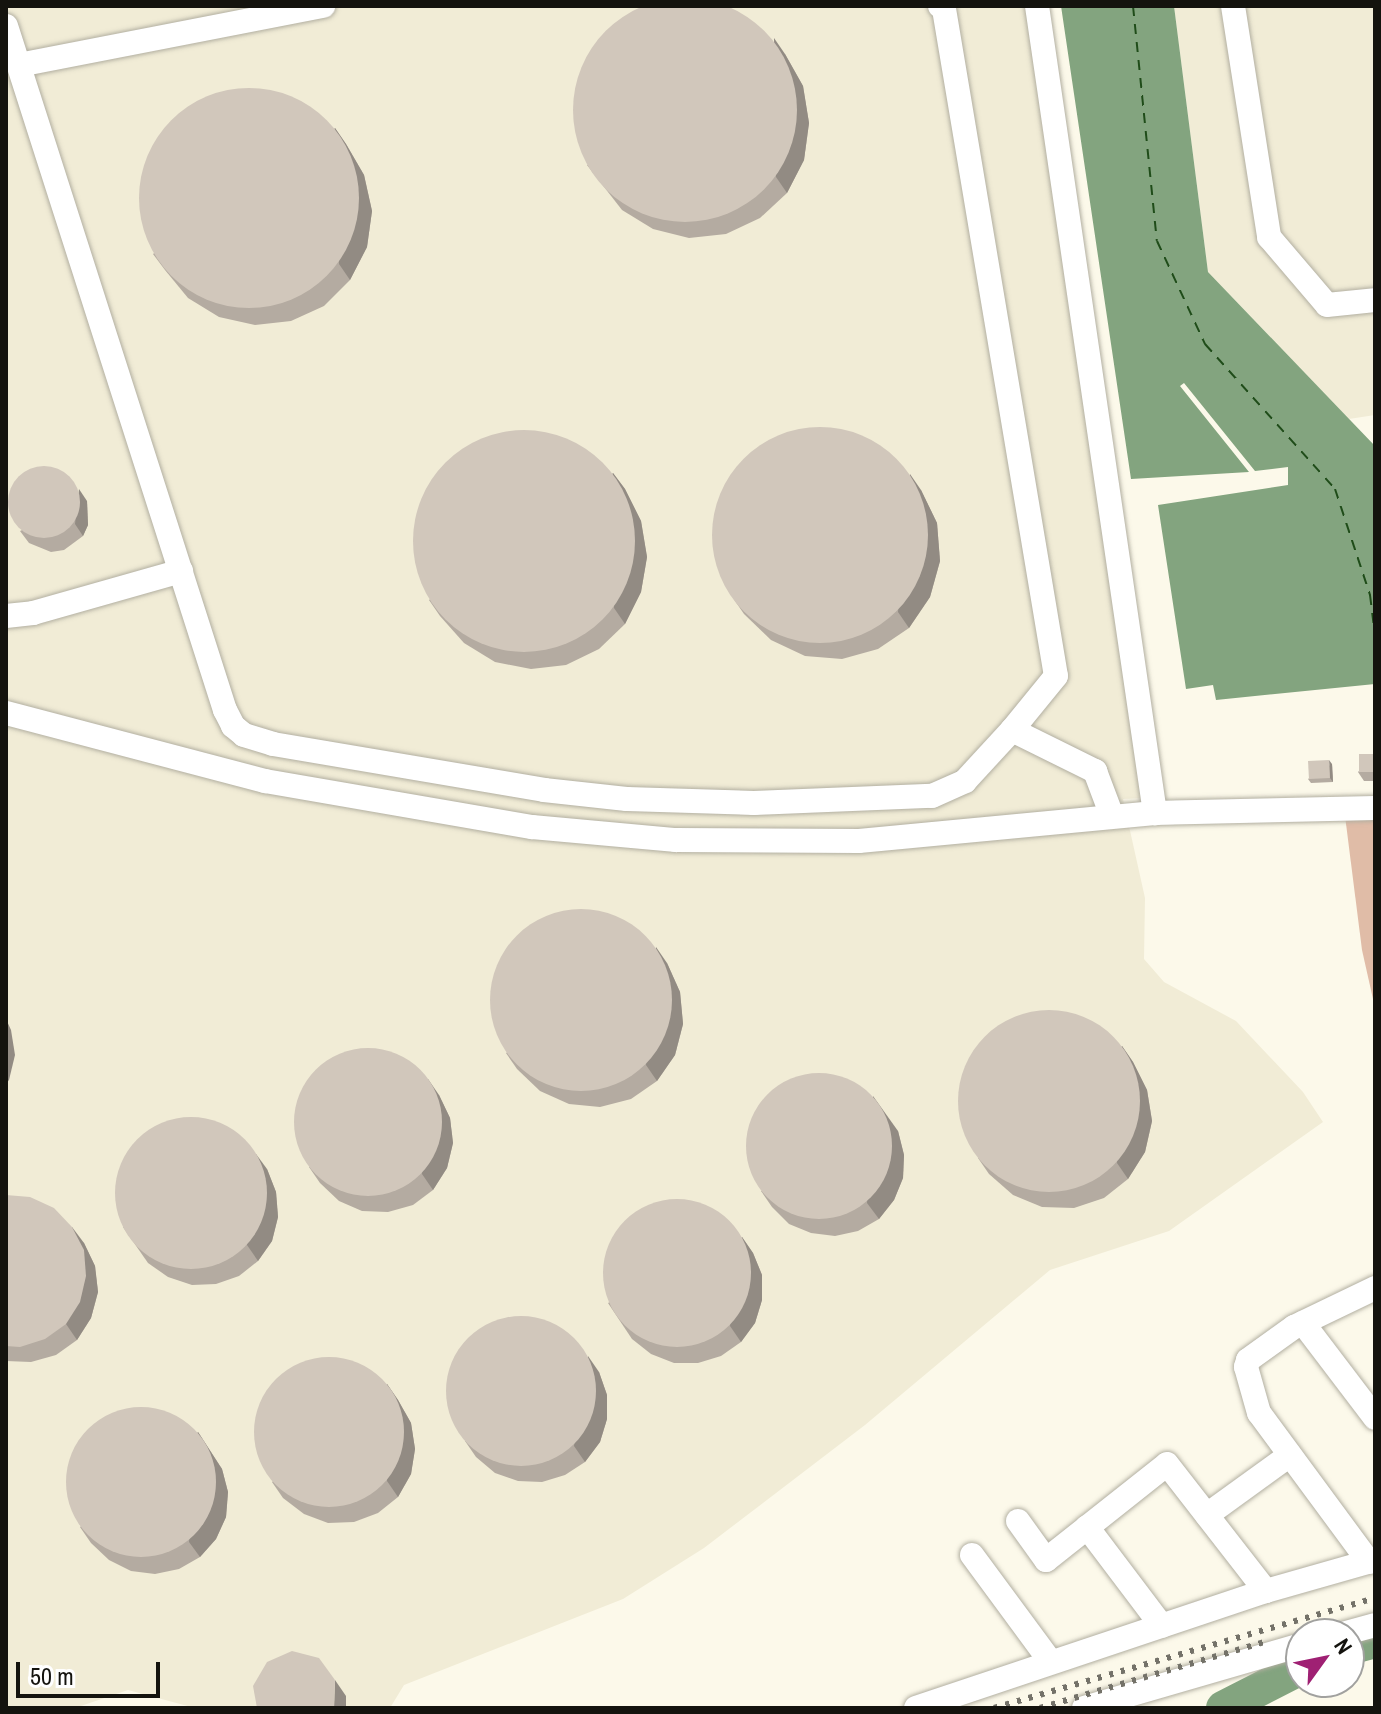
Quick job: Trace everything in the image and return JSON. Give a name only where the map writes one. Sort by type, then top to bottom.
[{"type":"street","points":[[19,65],[323,6]]},
{"type":"street","points":[[6,26],[225,710],[233,726],[244,735],[273,744],[529,788],[613,798],[832,802],[932,796],[949,791],[965,781],[1056,676],[944,9],[940,6]]},
{"type":"street","points":[[1037,6],[1155,813]]},
{"type":"street","points":[[1233,6],[1269,237],[1327,305],[1375,300]]},
{"type":"street","points":[[6,616],[33,613],[181,571]]},
{"type":"street","points":[[6,713],[265,781],[434,812],[627,837],[771,843],[859,841],[1155,813],[1375,808]]},
{"type":"street","points":[[1012,730],[1095,771],[1112,816]]},
{"type":"street","points":[[916,1708],[1266,1591],[1372,1561],[1259,1413],[1246,1367],[1248,1360],[1303,1323],[1375,1288]]},
{"type":"street","points":[[1303,1323],[1375,1418]]},
{"type":"street","points":[[1207,1515],[1290,1455]]},
{"type":"street","points":[[1018,1521],[1046,1560],[1167,1464],[1266,1591]]},
{"type":"street","points":[[1087,1527],[1162,1626]]},
{"type":"street","points":[[972,1555],[1051,1662]]},
{"type":"street","points":[[1084,1708],[1285,1650]]},
{"type":"shaded area","points":[[6,6],[1030,6],[1143,798],[1123,799],[1145,898],[1144,959],[1164,982],[1236,1021],[1303,1092],[1323,1122],[1169,1231],[1050,1270],[865,1425],[704,1548],[623,1599],[404,1685],[390,1708],[195,1708],[128,1690],[75,1708],[6,1708]]},
{"type":"shaded area","points":[[1061,6],[1174,6],[1208,272],[1375,446],[1375,684],[1216,700],[1213,685],[1186,689],[1158,505],[1288,485],[1288,467],[1255,471],[1184,383],[1180,386],[1249,472],[1131,479]]},
{"type":"shaded area","points":[[1174,6],[1375,6],[1375,415],[1349,419],[1208,272]]},
{"type":"shaded area","points":[[1344,808],[1375,808],[1375,1008],[1362,950]]},
{"type":"building","points":[[685,-2],[728,7],[764,31],[788,67],[797,110],[788,153],[764,189],[728,213],[685,222],[642,213],[606,189],[582,153],[573,110],[582,67],[606,31],[642,7]]},
{"type":"building","points":[[249,88],[291,96],[327,120],[351,156],[359,198],[351,240],[327,276],[291,300],[249,308],[207,300],[171,276],[147,240],[139,198],[147,156],[171,120],[207,96]]},
{"type":"building","points":[[820,427],[841,429],[861,436],[896,459],[919,494],[926,514],[926,556],[919,576],[896,611],[861,634],[841,641],[820,643],[799,641],[779,634],[744,611],[721,576],[714,556],[712,535],[714,514],[721,494],[744,459],[779,436],[799,429]]},
{"type":"building","points":[[524,430],[567,438],[603,462],[627,498],[635,541],[627,584],[603,620],[567,644],[524,652],[481,644],[445,620],[421,584],[413,541],[421,498],[445,462],[481,438]]},
{"type":"building","points":[[51,466],[70,476],[78,488],[78,516],[70,528],[58,536],[37,538],[18,528],[10,516],[8,495],[18,476],[30,468]]},
{"type":"building","points":[[1359,754],[1375,754],[1375,772],[1359,772]]},
{"type":"building","points":[[1329,760],[1330,778],[1309,779],[1308,761]]},
{"type":"building","points":[[581,909],[616,916],[645,936],[665,965],[672,1000],[665,1035],[645,1064],[616,1084],[581,1091],[546,1084],[517,1064],[497,1035],[490,1000],[497,965],[517,936],[546,916]]},
{"type":"building","points":[[1049,1010],[1084,1017],[1113,1037],[1133,1066],[1140,1101],[1133,1136],[1113,1165],[1084,1185],[1049,1192],[1014,1185],[985,1165],[965,1136],[958,1101],[965,1066],[985,1037],[1014,1017]]},
{"type":"building","points":[[368,1048],[396,1054],[420,1070],[436,1094],[442,1122],[436,1150],[420,1174],[396,1190],[368,1196],[340,1190],[316,1174],[300,1150],[294,1122],[300,1094],[316,1070],[340,1054]]},
{"type":"building","points":[[819,1073],[847,1078],[871,1094],[887,1118],[892,1146],[887,1174],[871,1198],[847,1214],[819,1219],[791,1214],[767,1198],[751,1174],[746,1146],[751,1118],[767,1094],[791,1078]]},
{"type":"building","points":[[191,1117],[220,1123],[244,1140],[261,1164],[267,1193],[261,1222],[244,1246],[220,1263],[191,1269],[162,1263],[138,1246],[121,1222],[115,1193],[121,1164],[138,1140],[162,1123]]},
{"type":"building","points":[[6,1195],[30,1197],[54,1208],[72,1227],[84,1250],[86,1276],[80,1302],[66,1324],[45,1339],[20,1347],[6,1346]]},
{"type":"building","points":[[677,1199],[706,1204],[730,1220],[746,1244],[751,1273],[746,1302],[730,1326],[706,1342],[677,1347],[648,1342],[624,1326],[608,1302],[603,1273],[608,1244],[624,1220],[648,1204]]},
{"type":"building","points":[[521,1316],[550,1322],[574,1338],[590,1362],[596,1391],[590,1420],[574,1444],[550,1460],[521,1466],[492,1460],[468,1444],[452,1420],[446,1391],[452,1362],[468,1338],[492,1322]]},
{"type":"building","points":[[329,1357],[358,1363],[382,1379],[398,1403],[404,1432],[398,1461],[382,1485],[358,1501],[329,1507],[300,1501],[276,1485],[260,1461],[254,1432],[260,1403],[276,1379],[300,1363]]},
{"type":"building","points":[[141,1407],[170,1413],[194,1429],[210,1453],[216,1482],[210,1511],[194,1535],[170,1551],[141,1557],[112,1551],[88,1535],[72,1511],[66,1482],[72,1453],[88,1429],[112,1413]]},
{"type":"building","points":[[292,1651],[319,1658],[335,1680],[334,1708],[257,1708],[253,1686],[267,1662]]},
{"type":"waterway","points":[[1365,1644],[1375,1641]]},
{"type":"waterway","points":[[1223,1708],[1285,1676]]},
{"type":"ferry route","points":[[1133,6],[1157,241],[1205,344],[1335,489],[1370,595],[1375,634]]},
{"type":"railway","points":[[994,1708],[1375,1598]]},
{"type":"railway","points":[[1040,1708],[1267,1641]]}]
